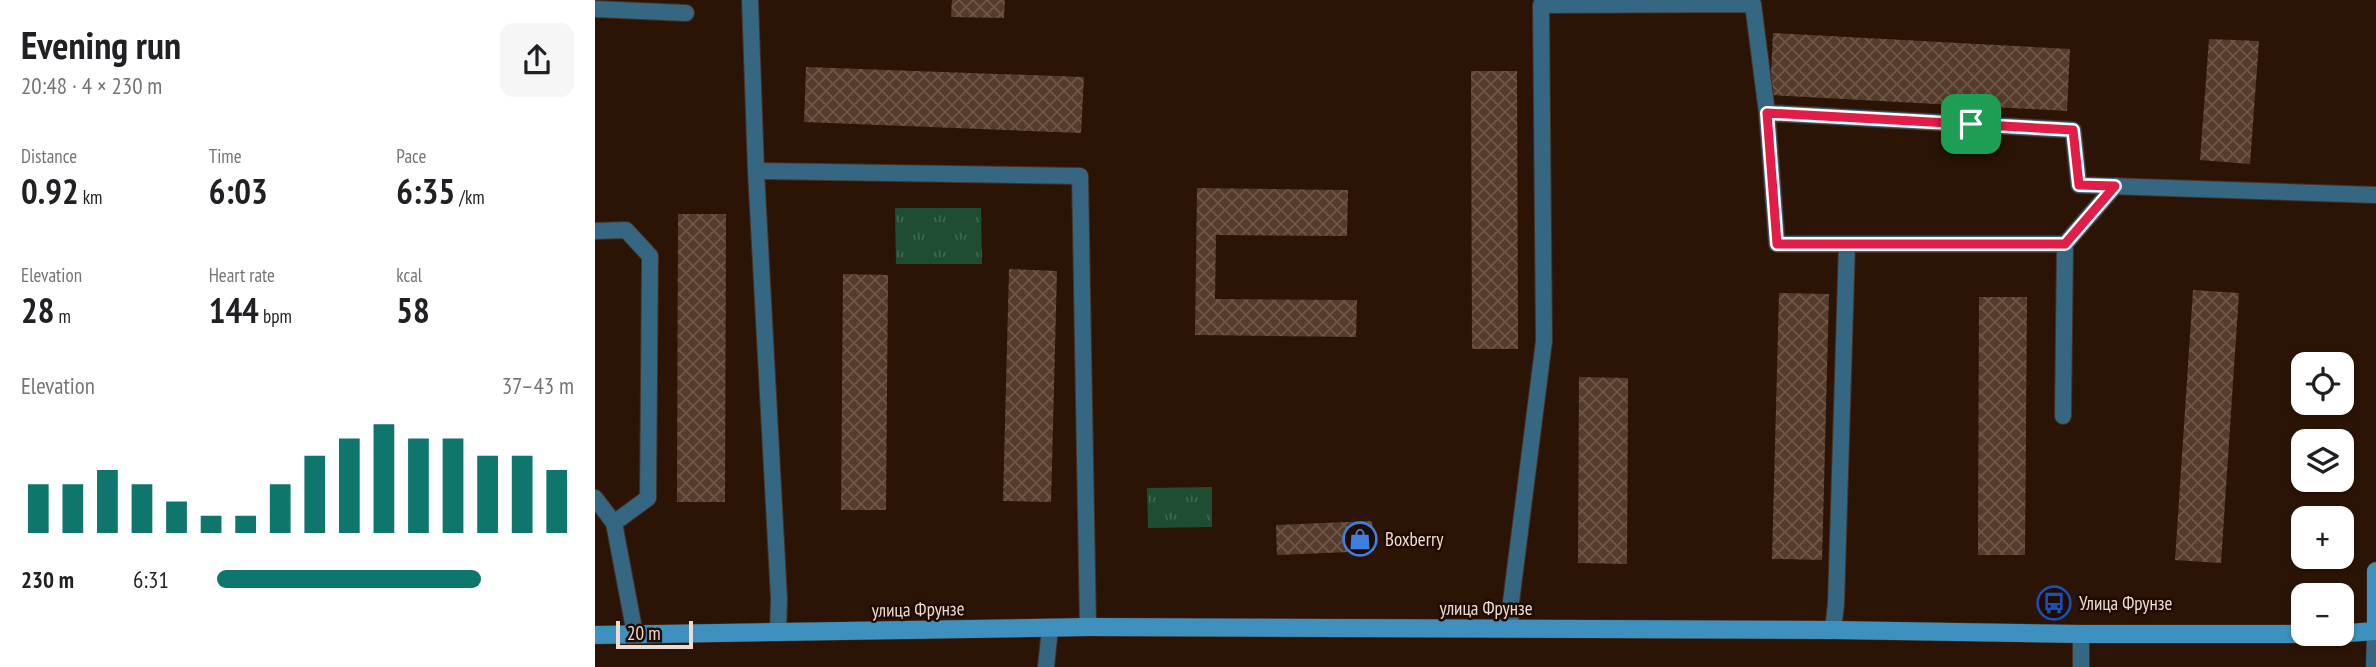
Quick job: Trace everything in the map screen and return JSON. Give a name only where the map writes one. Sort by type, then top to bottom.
[{"type":"main road","points":[[2376,570],[2376,631]]},
{"type":"main road","name":"улица Фрунзе","points":[[595,635],[1088,627],[2081,634],[2334,634],[2376,631]]},
{"type":"street","points":[[2375,667],[2376,631]]},
{"type":"lane","points":[[750,0],[756,171],[779,599],[778,633]]},
{"type":"lane","points":[[1510,629],[1511,602],[1544,341],[1541,5],[1753,4],[1767,113],[1777,244],[2065,244]]},
{"type":"lane","points":[[595,9],[686,13]]},
{"type":"lane","points":[[1767,113],[2073,130],[2079,185],[2376,195]]},
{"type":"lane","points":[[756,171],[1080,176],[1088,627]]},
{"type":"lane","points":[[2063,416],[2065,244],[2115,186]]},
{"type":"lane","points":[[595,232],[627,230],[650,256],[648,498],[614,523]]},
{"type":"lane","points":[[1833,631],[1837,590],[1847,244]]},
{"type":"lane","points":[[595,498],[614,523],[635,634]]},
{"type":"lane","points":[[1046,667],[1050,628]]},
{"type":"lane","points":[[2081,634],[2081,667]]},
{"type":"green space","points":[[895,208],[981,208],[982,264],[896,264]]},
{"type":"green space","points":[[1212,487],[1212,527],[1148,528],[1147,488]]},
{"type":"building","points":[[952,0],[1005,0],[1004,18],[951,17]]},
{"type":"building","points":[[1773,33],[2070,49],[2067,111],[1770,95]]},
{"type":"building","points":[[2209,39],[2259,41],[2250,164],[2200,160]]},
{"type":"building","points":[[806,67],[1084,77],[1081,133],[804,122]]},
{"type":"building","points":[[1471,71],[1517,71],[1518,349],[1472,349]]},
{"type":"building","points":[[1197,188],[1348,190],[1347,236],[1216,235],[1215,299],[1357,300],[1356,337],[1195,335]]},
{"type":"building","points":[[678,214],[726,214],[725,502],[677,502]]},
{"type":"building","points":[[1009,269],[1057,271],[1051,502],[1003,501]]},
{"type":"building","points":[[843,274],[888,275],[886,510],[841,510]]},
{"type":"building","points":[[2193,290],[2239,293],[2221,563],[2175,560]]},
{"type":"building","points":[[1779,293],[1829,294],[1822,560],[1772,559]]},
{"type":"building","points":[[1979,297],[2027,297],[2025,555],[1978,555]]},
{"type":"building","points":[[1579,377],[1628,378],[1627,564],[1578,563]]},
{"type":"building","points":[[1372,521],[1374,551],[1277,555],[1276,525]]},
{"type":"place","name":"Boxberry","points":[[1360,539]]},
{"type":"place","name":"Улица Фрунзе","points":[[2054,603]]},
{"type":"route","points":[[1767,113],[1971,124],[2073,130],[2079,185],[2115,186],[2065,244],[1777,244],[1767,113]]}]
